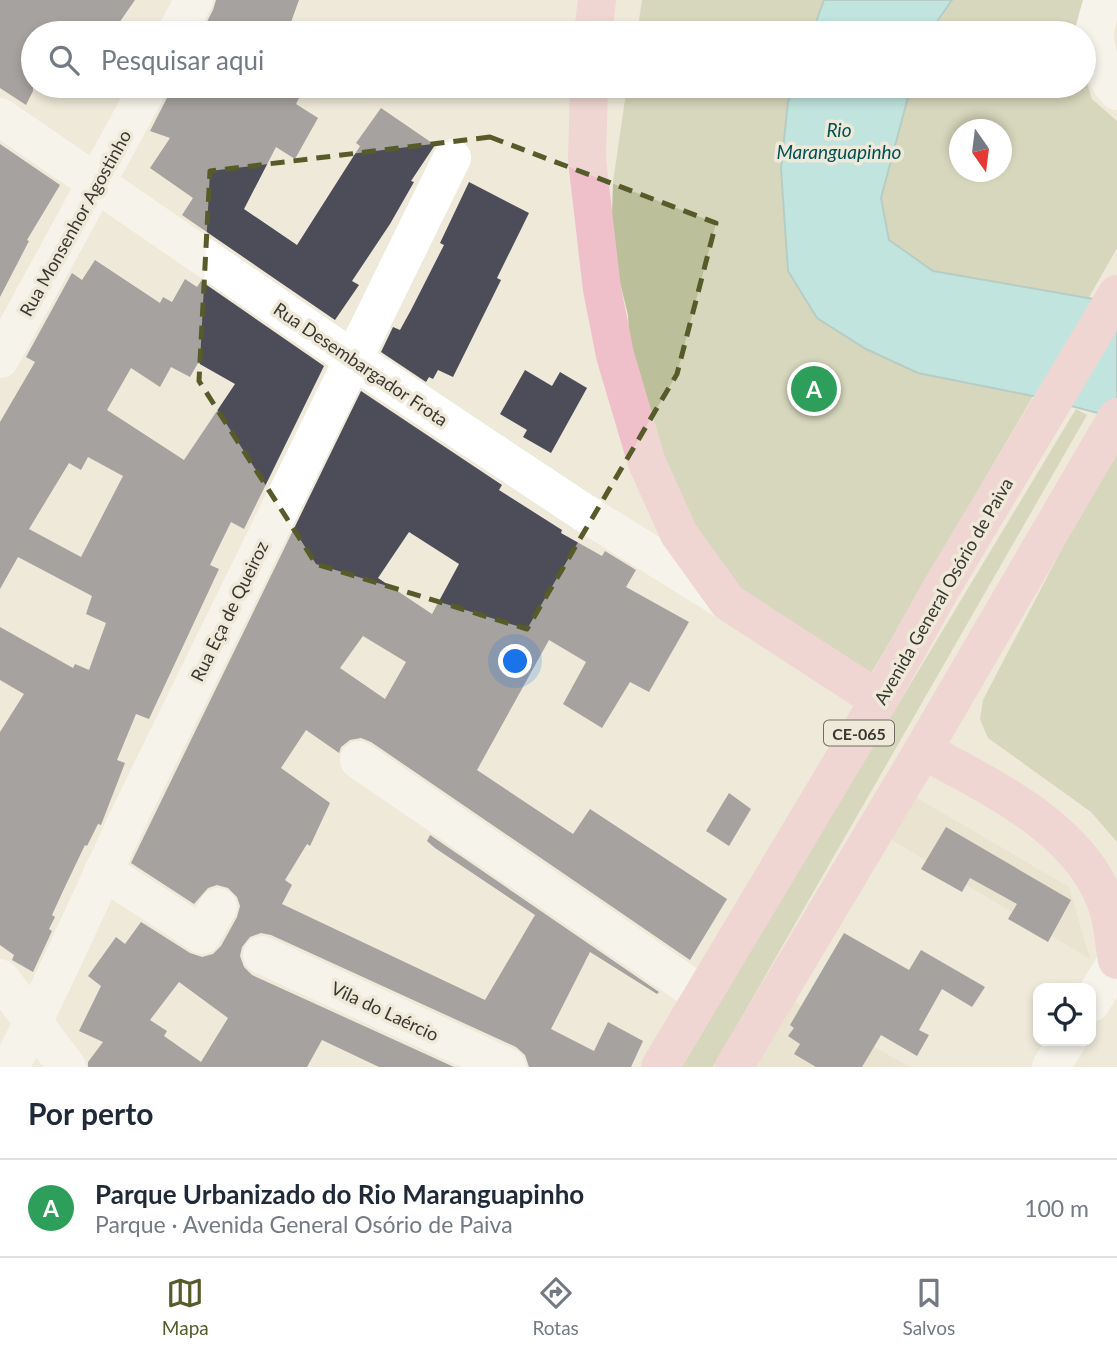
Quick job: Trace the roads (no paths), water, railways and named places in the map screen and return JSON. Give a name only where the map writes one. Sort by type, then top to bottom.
[{"type":"main road","points":[[594,21],[597,0]]},
{"type":"main road","points":[[589,98],[587,160],[602,289],[615,355],[647,463],[680,534],[728,602],[879,700]]},
{"type":"main road","name":"Avenida General Osório de Paiva","points":[[660,1067],[1117,294]]},
{"type":"main road","points":[[734,1067],[1113,424]]},
{"type":"main road","points":[[923,750],[1010,798],[1070,845],[1099,888],[1109,912],[1117,960]]},
{"type":"street","points":[[183,21],[194,0]]},
{"type":"street","points":[[1096,25],[1103,0]]},
{"type":"street","points":[[1096,43],[1103,68],[1117,91]]},
{"type":"street","name":"Rua Monsenhor Agostinho","points":[[0,359],[143,98]]},
{"type":"street","name":"Rua Desembargador Frota","points":[[0,117],[351,358],[583,512],[728,602]]},
{"type":"street","name":"Rua Eça de Queiroz","points":[[9,1067],[34,1022],[103,871],[351,358],[452,158]]},
{"type":"street","points":[[359,760],[702,995]]},
{"type":"street","points":[[103,871],[202,935],[218,907]]},
{"type":"street","name":"Vila do Laércio","points":[[262,955],[507,1067]]},
{"type":"street","points":[[1096,995],[1117,960]]},
{"type":"street","points":[[0,978],[68,1067]]},
{"type":"street","points":[[1051,1067],[1064,1046]]},
{"type":"water","points":[[824,0],[952,0],[937,21],[816,21]]},
{"type":"water","name":"Rio Maranguapinho","points":[[790,98],[908,98],[881,198],[889,240],[933,271],[1117,303],[1117,418],[1033,396],[918,373],[866,349],[817,318],[788,271],[781,169]]},
{"type":"place","name":"Parque Urbanizado do Rio Maranguapinho","points":[[814,389]]}]
